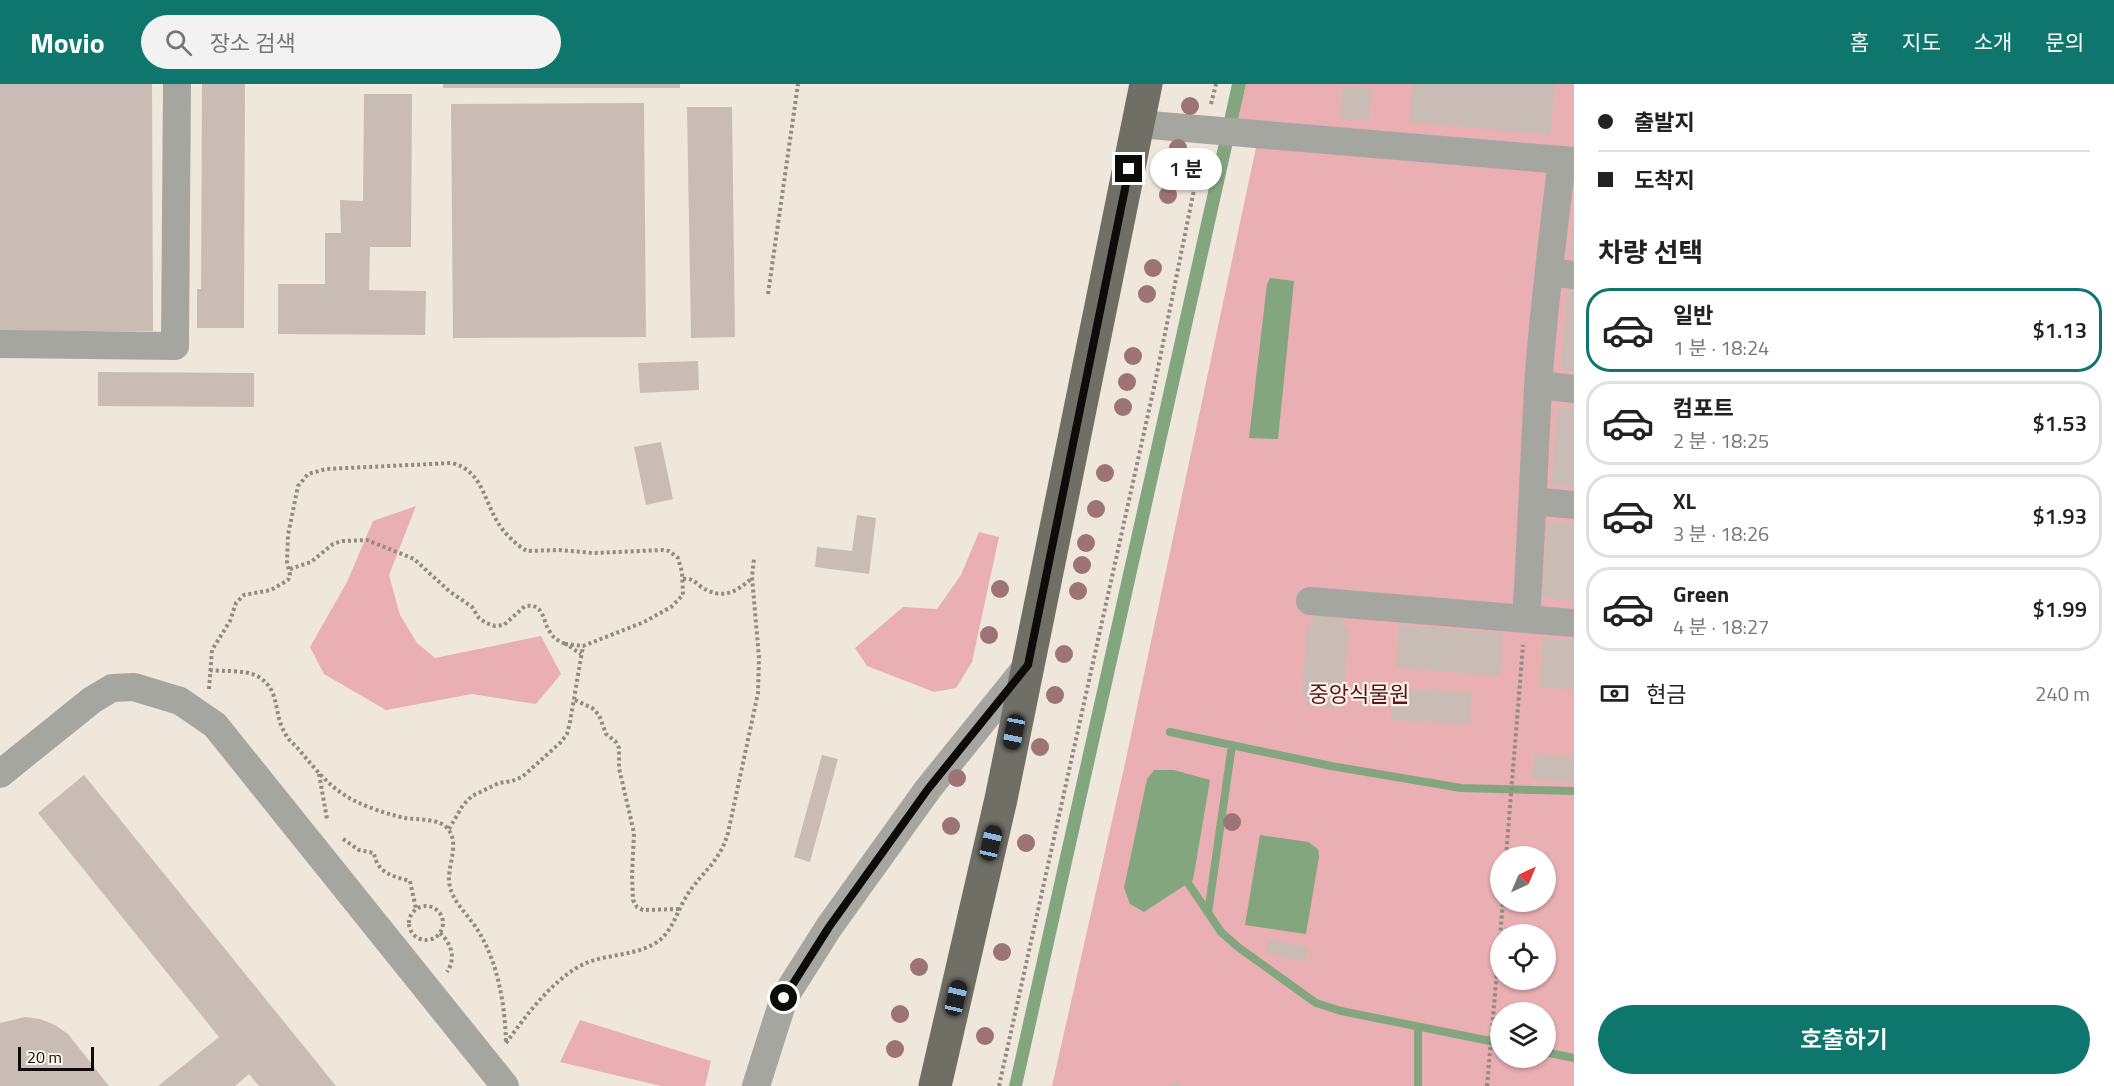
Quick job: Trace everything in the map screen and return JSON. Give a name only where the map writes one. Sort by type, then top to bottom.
[{"type":"main road","points":[[935,1086],[1001,799],[1146,84]]},
{"type":"street","points":[[0,344],[175,346],[177,84]]},
{"type":"street","points":[[1138,124],[1219,136],[1568,160],[1561,273],[1539,385],[1526,619]]},
{"type":"street","points":[[1539,385],[1574,389]]},
{"type":"street","points":[[1534,501],[1574,505]]},
{"type":"street","points":[[1310,601],[1574,623]]},
{"type":"street","points":[[756,1086],[784,998],[829,927],[928,789],[1028,665]]},
{"type":"street","points":[[0,774],[92,700],[112,688],[134,687],[180,701],[215,725],[501,1080]]},
{"type":"path","points":[[768,294],[798,84]]},
{"type":"path","points":[[999,1086],[1155,383],[1219,136]]},
{"type":"path","points":[[501,1080],[506,1043],[505,1017],[493,965],[477,929],[449,885],[453,849],[449,829],[443,824],[404,818],[366,807],[326,782],[285,735],[272,689],[257,675],[210,670],[212,650],[230,621],[239,598],[250,593],[278,587],[288,580],[290,569],[287,562],[289,523],[298,486],[308,474],[326,469],[452,463],[476,477],[482,485],[499,525],[527,551],[559,550],[593,553],[654,549],[669,551],[678,558],[683,579],[683,596],[663,613],[583,646],[566,644]]},
{"type":"path","points":[[290,569],[311,562],[333,544],[342,541],[367,540],[414,560],[449,591],[472,607],[479,618],[486,623],[495,626],[504,625],[525,606],[536,607],[544,615],[547,627],[553,636],[581,654]]},
{"type":"path","points":[[506,1043],[544,995],[577,968],[590,961],[652,945],[663,938],[672,927],[695,884],[722,853],[758,693],[759,658],[752,578],[754,560]]},
{"type":"path","points":[[683,579],[692,579],[710,592],[720,595],[738,589],[752,578]]},
{"type":"path","points":[[1507,846],[1526,619]]},
{"type":"path","points":[[449,829],[463,805],[472,796],[491,786],[522,777],[567,734],[583,646]]},
{"type":"path","points":[[575,700],[592,708],[599,715],[606,734],[616,742],[619,748],[619,768],[634,833],[633,900],[637,907],[643,910],[681,908]]},
{"type":"path","points":[[319,773],[327,819],[333,829]]},
{"type":"path","points":[[337,833],[358,850],[374,853],[378,866],[390,876],[410,881],[416,909]]},
{"type":"path","points":[[427,906],[438,910],[444,926],[440,933],[428,940],[417,938],[409,924],[412,913],[416,909],[427,906]]},
{"type":"path","points":[[1487,1086],[1502,912]]},
{"type":"path","points":[[440,933],[449,942],[452,953],[450,968],[441,977]]},
{"type":"green space","name":"중앙식물원","points":[[1246,84],[1574,84],[1574,1086],[1052,1086],[1126,759],[1261,124],[1237,124]]},
{"type":"green space","points":[[416,506],[389,575],[400,615],[417,643],[435,658],[541,636],[561,674],[536,704],[472,694],[386,710],[324,674],[310,647],[347,582],[373,521]]},
{"type":"green space","points":[[979,532],[999,537],[972,662],[956,688],[934,692],[867,666],[855,648],[903,607],[937,609],[961,575]]},
{"type":"green space","points":[[580,1020],[711,1061],[705,1086],[661,1086],[560,1062]]},
{"type":"shaded area","points":[[1232,84],[1246,84],[1022,1086],[1009,1086]]},
{"type":"shaded area","points":[[1270,278],[1294,281],[1278,439],[1249,438],[1267,284]]},
{"type":"shaded area","points":[[1154,770],[1174,770],[1210,780],[1193,880],[1144,912],[1130,904],[1124,888],[1147,779]]},
{"type":"shaded area","points":[[1260,835],[1308,842],[1318,849],[1319,857],[1306,934],[1245,925]]},
{"type":"building","points":[[0,84],[152,84],[153,331],[0,331]]},
{"type":"building","points":[[202,84],[245,84],[244,328],[197,328],[197,289],[201,289]]},
{"type":"building","points":[[443,84],[680,84],[680,88],[443,88]]},
{"type":"building","points":[[1412,84],[1555,84],[1550,135],[1409,122]]},
{"type":"building","points":[[1343,87],[1372,89],[1369,121],[1340,118]]},
{"type":"building","points":[[364,94],[412,94],[411,247],[370,247],[369,290],[426,291],[425,335],[278,334],[278,284],[325,284],[325,233],[341,233],[340,200],[363,201]]},
{"type":"building","points":[[644,103],[646,337],[453,338],[451,104]]},
{"type":"building","points":[[687,107],[732,107],[735,337],[691,338]]},
{"type":"building","points":[[1572,231],[1574,231],[1574,255],[1570,255]]},
{"type":"building","points":[[1567,292],[1574,293],[1574,371],[1561,370]]},
{"type":"building","points":[[698,361],[699,390],[640,393],[638,363]]},
{"type":"building","points":[[98,372],[254,373],[254,407],[98,406]]},
{"type":"building","points":[[1558,407],[1574,408],[1574,487],[1551,485]]},
{"type":"building","points":[[661,442],[673,499],[646,505],[634,447]]},
{"type":"building","points":[[857,515],[876,518],[869,574],[815,567],[817,547],[852,551]]},
{"type":"building","points":[[1548,522],[1574,524],[1574,601],[1542,598]]},
{"type":"building","points":[[1313,615],[1345,618],[1344,628],[1349,629],[1343,698],[1339,697],[1338,708],[1305,705],[1306,694],[1302,694],[1307,625],[1312,625]]},
{"type":"building","points":[[1399,625],[1503,633],[1500,676],[1396,668]]},
{"type":"building","points":[[1543,638],[1574,641],[1574,690],[1539,687]]},
{"type":"building","points":[[1392,688],[1471,692],[1470,724],[1391,720]]},
{"type":"building","points":[[1534,754],[1574,757],[1574,782],[1532,779]]},
{"type":"building","points":[[822,755],[838,759],[810,862],[794,857]]},
{"type":"building","points":[[84,775],[336,1086],[259,1086],[249,1074],[235,1086],[158,1086],[219,1037],[38,813]]},
{"type":"building","points":[[1269,939],[1309,948],[1305,962],[1266,953]]},
{"type":"building","points":[[25,1017],[40,1019],[68,1034],[109,1086],[0,1086],[0,1023]]},
{"type":"building","points":[[1169,1082],[1180,1083],[1179,1086],[1169,1086]]},
{"type":"waterway","points":[[1170,732],[1331,766],[1461,788],[1574,791]]},
{"type":"waterway","points":[[1208,913],[1232,745]]},
{"type":"waterway","points":[[1188,883],[1221,932],[1238,947],[1316,1003],[1341,1011],[1490,1041]]},
{"type":"waterway","points":[[1418,1027],[1418,1086]]},
{"type":"waterway","points":[[1556,1054],[1574,1058]]},
{"type":"route","points":[[784,998],[829,927],[928,789],[1028,665],[1129,169]]}]
